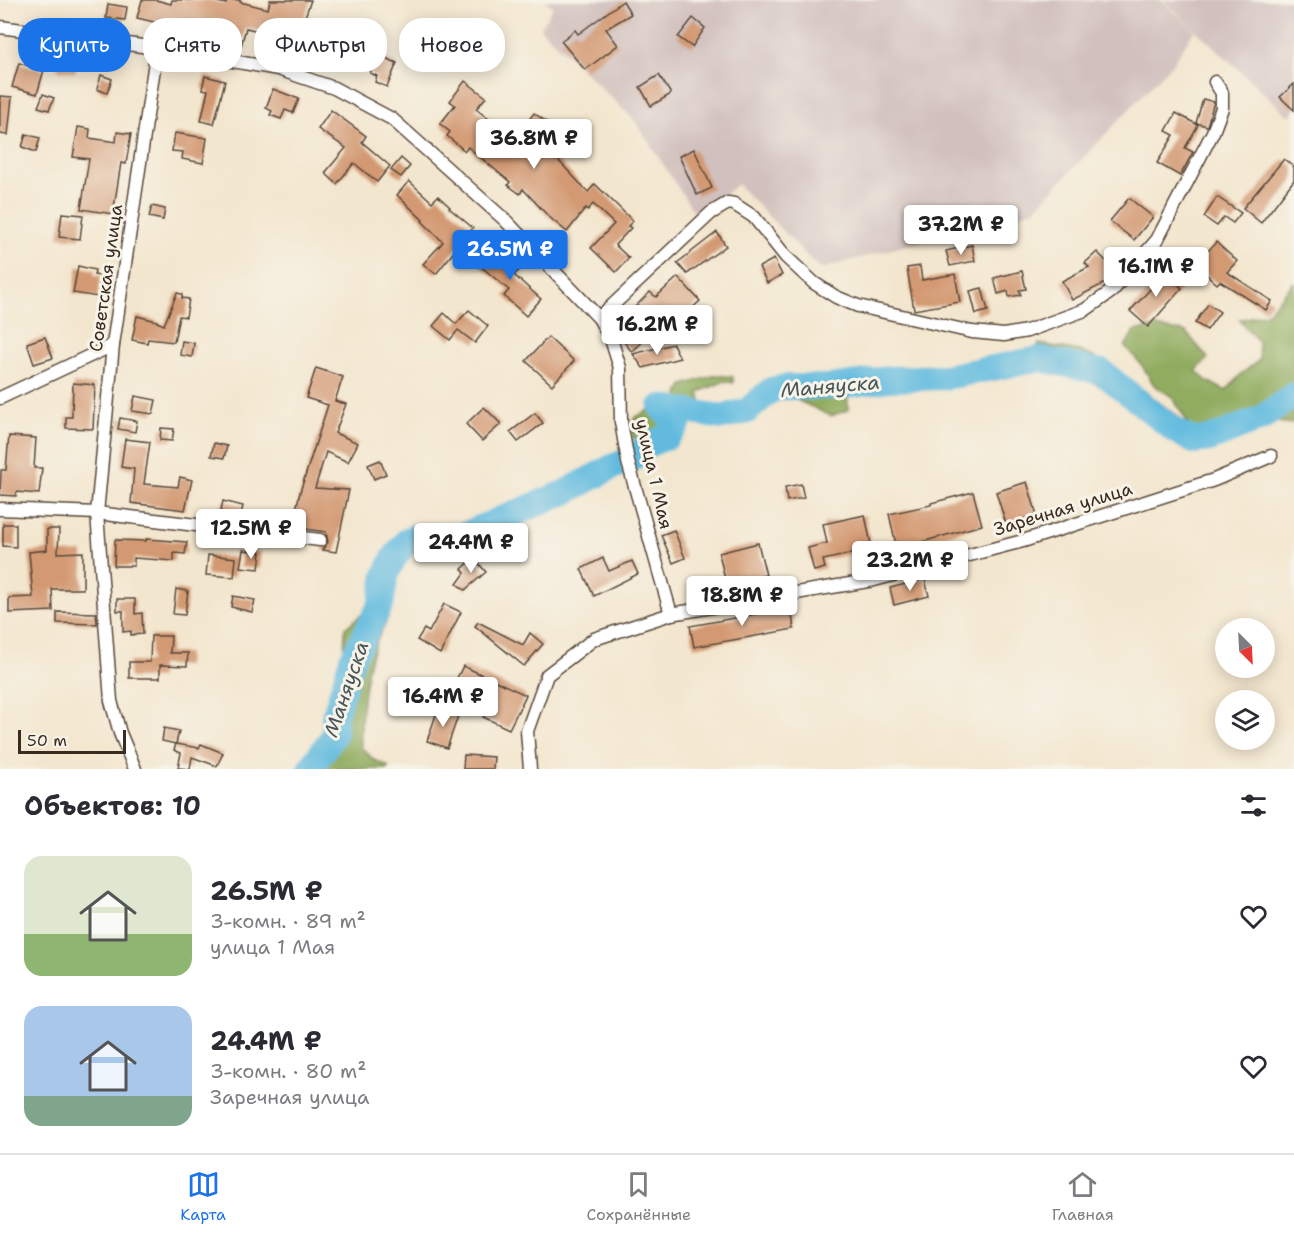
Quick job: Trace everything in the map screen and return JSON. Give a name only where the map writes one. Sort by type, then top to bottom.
[{"type":"street","name":"улица 1 Мая","points":[[0,27],[143,46]]},
{"type":"street","name":"улица 1 Мая","points":[[242,63],[278,69],[334,88],[392,119],[505,220],[599,318],[612,342],[620,368],[621,422],[628,462],[671,614]]},
{"type":"street","name":"Советская улица","points":[[135,769],[120,733],[111,701],[97,513],[113,345],[153,72]]},
{"type":"street","points":[[599,318],[711,213],[728,203],[734,204],[754,217],[786,257],[814,283],[836,297],[858,306],[972,332],[1004,335],[1027,331],[1085,310],[1113,291],[1136,266],[1162,230],[1214,132],[1220,116],[1222,93],[1215,82]]},
{"type":"street","points":[[0,398],[113,345]]},
{"type":"street","name":"Заречная улица","points":[[530,769],[527,731],[547,675],[594,639],[671,614],[874,580],[1023,541],[1214,480],[1270,456]]},
{"type":"street","points":[[0,509],[97,513],[320,540]]},
{"type":"shaded area","points":[[544,0],[1161,0],[1195,30],[1172,64],[1034,210],[820,269],[737,184],[698,218],[635,121],[540,28],[553,7]]},
{"type":"shaded area","points":[[1163,0],[1294,0],[1294,112],[1289,116]]},
{"type":"green space","points":[[1294,282],[1294,422],[1291,424],[1264,420],[1227,436],[1182,438],[1153,425],[1132,401],[1061,367],[1032,357],[1039,344],[1080,351],[1111,365],[1190,426],[1172,397],[1154,385],[1141,364],[1125,347],[1134,331],[1156,327],[1186,332],[1208,358],[1196,371],[1207,381],[1226,391],[1241,374],[1259,360],[1258,341],[1239,320],[1267,313]]},
{"type":"green space","points":[[716,375],[733,377],[733,383],[725,381],[699,392],[701,401],[717,407],[694,410],[675,408],[666,415],[677,419],[669,430],[637,444],[632,435],[634,418],[658,405],[676,401],[683,385]]},
{"type":"green space","points":[[819,375],[847,379],[848,410],[831,416],[797,400],[799,383]]},
{"type":"green space","points":[[386,605],[391,607],[390,612],[371,656],[365,682],[361,747],[374,760],[388,766],[388,769],[316,769],[344,653],[345,628],[365,612]]},
{"type":"building","points":[[142,0],[156,0],[171,4],[172,0],[210,0],[226,4],[227,0],[240,0],[240,2],[268,9],[270,0],[311,0],[305,18],[254,18],[254,30],[246,28],[242,42],[242,18],[137,18]]},
{"type":"building","points":[[623,1],[631,14],[606,29],[618,45],[585,70],[561,41],[575,30],[578,34]]},
{"type":"building","points":[[108,4],[127,7],[125,18],[106,18]]},
{"type":"building","points":[[693,18],[705,28],[692,47],[678,37]]},
{"type":"building","points":[[387,59],[397,63],[387,87],[375,82],[377,76],[370,73],[387,72]]},
{"type":"building","points":[[18,66],[18,72],[43,72],[37,94],[12,87]]},
{"type":"building","points":[[101,75],[112,79],[107,93],[97,89]]},
{"type":"building","points":[[659,75],[671,94],[651,106],[640,87]]},
{"type":"building","points":[[205,76],[225,81],[214,124],[201,121],[208,90],[202,89]]},
{"type":"building","points":[[465,81],[486,97],[476,109],[514,139],[534,113],[552,126],[537,146],[557,159],[588,192],[595,184],[633,221],[628,226],[631,228],[615,245],[629,258],[616,272],[591,248],[614,224],[593,204],[588,210],[586,208],[567,232],[548,216],[523,189],[520,194],[508,185],[510,182],[468,147],[465,151],[447,136],[450,132],[440,124],[455,105],[450,101]]},
{"type":"building","points":[[1294,84],[1294,110],[1280,97]]},
{"type":"building","points":[[273,89],[299,99],[293,113],[285,110],[281,119],[270,115],[272,111],[266,108]]},
{"type":"building","points":[[43,94],[54,98],[49,110],[38,107]]},
{"type":"building","points":[[0,96],[12,97],[8,135],[0,134]]},
{"type":"building","points":[[1203,99],[1214,102],[1207,126],[1196,123]]},
{"type":"building","points":[[331,110],[366,136],[362,142],[390,166],[377,182],[354,163],[337,184],[325,173],[346,148],[318,129]]},
{"type":"building","points":[[1176,113],[1198,125],[1185,148],[1193,152],[1180,176],[1157,163],[1174,135],[1166,131]]},
{"type":"building","points":[[78,127],[90,129],[89,138],[116,142],[117,132],[131,134],[126,164],[121,163],[113,214],[81,209],[89,159],[73,157]]},
{"type":"building","points":[[175,133],[207,138],[203,163],[182,159],[183,152],[172,151]]},
{"type":"building","points":[[26,134],[40,138],[36,152],[22,147]]},
{"type":"building","points":[[694,149],[712,188],[697,195],[679,156]]},
{"type":"building","points":[[401,158],[410,166],[401,177],[391,170]]},
{"type":"building","points":[[1284,159],[1294,167],[1294,180],[1261,223],[1243,208]]},
{"type":"building","points":[[409,181],[432,202],[438,196],[473,228],[436,274],[423,264],[443,242],[397,195]]},
{"type":"building","points":[[1217,197],[1241,213],[1233,223],[1224,217],[1217,226],[1204,217]]},
{"type":"building","points":[[1129,198],[1153,217],[1134,240],[1110,221]]},
{"type":"building","points":[[152,206],[165,209],[163,220],[149,217]]},
{"type":"building","points":[[62,213],[83,215],[80,239],[59,237]]},
{"type":"building","points":[[717,232],[726,246],[687,274],[677,263]]},
{"type":"building","points":[[1216,242],[1237,261],[1227,272],[1272,301],[1266,310],[1220,281],[1217,284],[1196,265]]},
{"type":"building","points":[[972,245],[975,261],[950,266],[946,251]]},
{"type":"building","points":[[494,248],[510,263],[514,260],[522,268],[514,275],[541,299],[526,316],[504,296],[509,290],[479,265]]},
{"type":"building","points":[[1097,252],[1116,271],[1105,283],[1072,300],[1062,281],[1089,267],[1085,263]]},
{"type":"building","points":[[774,259],[782,275],[767,283],[759,267]]},
{"type":"building","points":[[78,266],[95,270],[94,275],[101,276],[98,297],[73,293]]},
{"type":"building","points":[[920,266],[922,280],[955,274],[960,302],[914,310],[907,268]]},
{"type":"building","points":[[1161,269],[1182,288],[1148,327],[1130,311],[1156,283],[1152,279]]},
{"type":"building","points":[[1022,271],[1026,289],[1019,290],[1021,295],[1009,297],[1008,291],[998,294],[994,278]]},
{"type":"building","points":[[678,277],[700,301],[678,321],[672,313],[632,352],[621,338],[632,328],[623,319],[650,292],[656,297]]},
{"type":"building","points":[[982,288],[988,311],[976,314],[970,291]]},
{"type":"building","points":[[177,293],[182,294],[182,298],[189,299],[186,317],[179,316],[174,342],[148,339],[147,343],[132,340],[137,316],[164,325]]},
{"type":"building","points":[[1208,304],[1220,312],[1207,330],[1195,323]]},
{"type":"building","points":[[469,310],[488,326],[475,343],[458,330],[450,340],[433,326],[444,313],[456,324]]},
{"type":"building","points":[[45,337],[53,358],[34,364],[27,343]]},
{"type":"building","points":[[548,337],[574,361],[552,385],[526,361]]},
{"type":"building","points":[[182,341],[194,343],[192,357],[180,355]]},
{"type":"building","points":[[673,344],[680,358],[643,368],[633,354]]},
{"type":"building","points":[[316,368],[343,377],[335,401],[346,404],[335,433],[358,443],[348,462],[326,452],[315,488],[349,490],[336,552],[322,550],[328,542],[326,532],[292,527],[300,492],[328,405],[306,398]]},
{"type":"building","points":[[73,383],[95,385],[93,429],[66,428],[66,417],[72,417]]},
{"type":"building","points":[[135,396],[156,400],[153,414],[132,411]]},
{"type":"building","points":[[484,407],[501,424],[482,441],[466,424]]},
{"type":"building","points":[[535,413],[543,423],[518,442],[510,432]]},
{"type":"building","points":[[120,418],[137,421],[135,432],[118,429]]},
{"type":"building","points":[[161,428],[174,429],[172,441],[160,440]]},
{"type":"building","points":[[9,436],[36,438],[34,468],[42,468],[39,494],[17,492],[16,496],[0,495],[1,470],[6,470]]},
{"type":"building","points":[[125,439],[150,442],[144,484],[178,487],[180,477],[192,480],[185,510],[131,503],[134,469],[121,467]]},
{"type":"building","points":[[214,443],[227,446],[224,458],[211,456]]},
{"type":"building","points":[[380,460],[386,474],[374,479],[368,465]]},
{"type":"building","points":[[1027,482],[1037,515],[1006,524],[996,492]]},
{"type":"building","points":[[801,484],[804,498],[787,501],[785,487]]},
{"type":"building","points":[[973,492],[982,525],[897,549],[889,514],[931,505],[931,503]]},
{"type":"building","points":[[223,501],[243,506],[240,519],[220,515]]},
{"type":"building","points":[[865,515],[872,549],[823,560],[825,568],[814,571],[808,548],[827,543],[823,524]]},
{"type":"building","points":[[3,524],[16,524],[16,547],[3,546]]},
{"type":"building","points":[[47,529],[59,529],[58,553],[83,552],[83,589],[52,589],[53,611],[9,613],[9,598],[33,597],[29,552],[47,550]]},
{"type":"building","points":[[674,530],[685,558],[673,563],[661,535]]},
{"type":"building","points":[[146,539],[187,542],[185,554],[174,553],[174,561],[134,558],[134,566],[114,566],[115,540],[146,541]]},
{"type":"building","points":[[758,543],[766,575],[726,584],[719,553]]},
{"type":"building","points":[[243,550],[261,552],[259,569],[240,567]]},
{"type":"building","points":[[208,555],[236,558],[234,577],[206,575]]},
{"type":"building","points":[[474,558],[486,572],[465,590],[457,584],[465,573],[462,569]]},
{"type":"building","points":[[603,558],[609,571],[632,561],[638,574],[594,596],[581,569]]},
{"type":"building","points":[[925,579],[929,596],[894,605],[890,588]]},
{"type":"building","points":[[176,589],[188,591],[185,615],[173,614]]},
{"type":"building","points":[[233,596],[255,600],[252,612],[231,607]]},
{"type":"building","points":[[117,599],[135,599],[135,614],[142,613],[143,634],[131,635],[131,631],[123,632],[123,611],[117,611]]},
{"type":"building","points":[[444,604],[461,612],[440,654],[417,640],[424,629],[429,632]]},
{"type":"building","points":[[791,608],[794,629],[694,647],[690,626]]},
{"type":"building","points":[[57,612],[96,613],[97,624],[57,623]]},
{"type":"building","points":[[478,622],[523,645],[530,633],[543,644],[524,666],[475,626]]},
{"type":"building","points":[[151,636],[171,636],[170,653],[188,653],[187,666],[160,665],[160,678],[129,678],[129,662],[150,662]]},
{"type":"building","points":[[463,666],[526,695],[509,729],[483,717],[486,712],[464,701],[467,696],[452,688]]},
{"type":"building","points":[[438,709],[458,716],[447,748],[427,741]]},
{"type":"building","points":[[164,728],[179,731],[176,744],[162,741]]},
{"type":"building","points":[[176,744],[199,748],[201,744],[223,753],[217,766],[192,757],[190,769],[178,768],[181,753],[174,750]]},
{"type":"building","points":[[464,755],[494,757],[493,769],[463,769]]},
{"type":"waterway","name":"Маняуска","points":[[310,769],[334,735],[334,718],[352,659],[381,604],[386,575],[394,558],[407,541],[415,537],[435,536],[446,540],[456,538],[564,493],[634,458],[647,445],[667,437],[678,424],[661,407],[722,417],[747,411],[771,390],[785,387],[830,387],[889,379],[945,377],[1040,359],[1102,372],[1174,430],[1194,441],[1210,439],[1262,418],[1294,395]]}]
